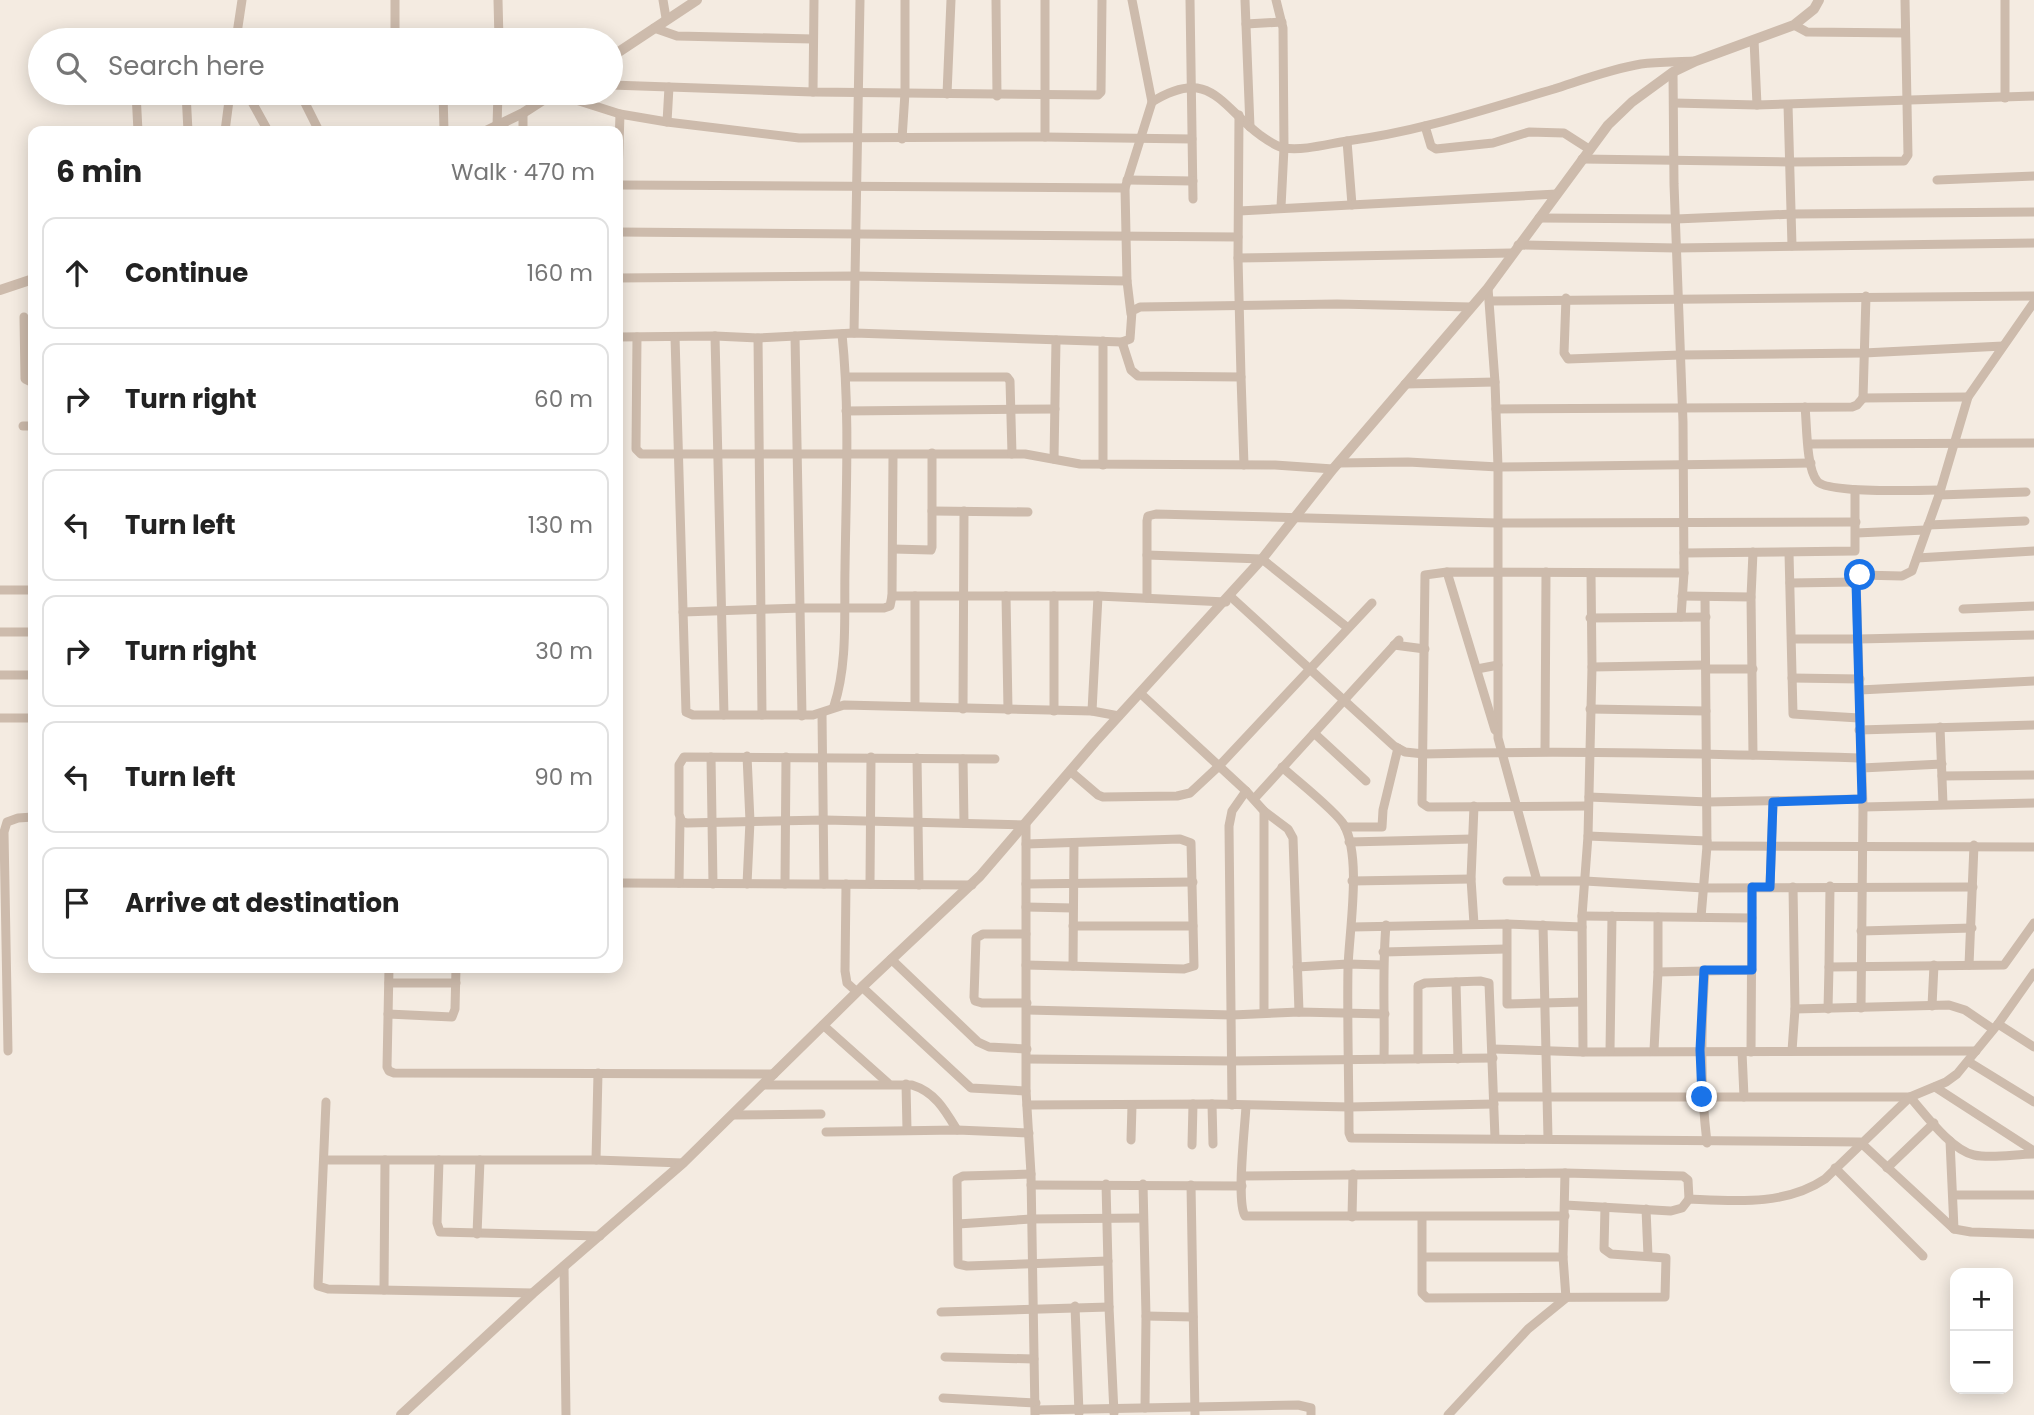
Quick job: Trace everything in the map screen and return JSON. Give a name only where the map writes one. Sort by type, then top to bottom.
[{"type":"street","points":[[238,28],[242,0]]},
{"type":"street","points":[[395,0],[395,28]]},
{"type":"street","points":[[498,0],[499,28]]},
{"type":"street","points":[[663,0],[666,18]]},
{"type":"street","points":[[623,48],[696,0]]},
{"type":"street","points":[[813,92],[814,0]]},
{"type":"street","points":[[854,333],[860,0]]},
{"type":"street","points":[[902,139],[905,0]]},
{"type":"street","points":[[947,94],[951,0]]},
{"type":"street","points":[[996,0],[997,96]]},
{"type":"street","points":[[1045,0],[1045,136]]},
{"type":"street","points":[[623,85],[813,92],[1098,96],[1102,0]]},
{"type":"street","points":[[623,337],[758,338],[854,333],[1127,341],[1131,336],[1131,315],[1126,281],[1126,184],[1153,102],[1132,0]]},
{"type":"street","points":[[1189,0],[1193,199]]},
{"type":"street","points":[[1245,0],[1250,127]]},
{"type":"street","points":[[1276,0],[1282,22],[1282,207]]},
{"type":"street","points":[[401,1415],[533,1293],[682,1163],[891,959],[972,885],[1070,771],[1262,559],[1336,466],[1488,288],[1514,249],[1608,125],[1632,102],[1673,72],[1794,25],[1814,9],[1819,0]]},
{"type":"street","points":[[1582,159],[1905,161],[1908,155],[1908,102],[1905,0]]},
{"type":"street","points":[[2005,0],[2005,98]]},
{"type":"street","points":[[1246,24],[1282,22]]},
{"type":"street","points":[[1794,25],[1807,32],[1905,33]]},
{"type":"street","points":[[654,28],[677,36],[813,39]]},
{"type":"street","points":[[1754,40],[1757,105]]},
{"type":"street","points":[[1153,102],[1176,91],[1191,88],[1215,93],[1250,127],[1284,148],[1390,135],[1630,67],[1696,61]]},
{"type":"street","points":[[1673,72],[1683,466],[1684,573],[1681,617]]},
{"type":"street","points":[[667,122],[668,87]]},
{"type":"street","points":[[1674,103],[1788,105],[2034,96]]},
{"type":"street","points":[[137,105],[138,126]]},
{"type":"street","points":[[187,105],[188,126]]},
{"type":"street","points":[[226,126],[228,105]]},
{"type":"street","points":[[254,105],[265,126]]},
{"type":"street","points":[[306,105],[316,126]]},
{"type":"street","points":[[443,105],[444,126]]},
{"type":"street","points":[[492,126],[496,105]]},
{"type":"street","points":[[497,126],[535,105]]},
{"type":"street","points":[[592,105],[620,114],[667,122],[787,137],[902,139],[1045,136],[1192,139]]},
{"type":"street","points":[[1788,105],[1793,246]]},
{"type":"street","points":[[523,113],[523,126]]},
{"type":"street","points":[[620,114],[620,126]]},
{"type":"street","points":[[1239,114],[1238,258],[1244,465]]},
{"type":"street","points":[[1425,126],[1431,146],[1436,149],[1493,143],[1530,132],[1564,133],[1590,149]]},
{"type":"street","points":[[1347,141],[1352,205]]},
{"type":"street","points":[[1937,180],[2034,176]]},
{"type":"street","points":[[623,185],[858,187],[1193,181]]},
{"type":"street","points":[[1239,211],[1557,194]]},
{"type":"street","points":[[1539,218],[1676,219],[1793,214],[2034,212]]},
{"type":"street","points":[[623,232],[1238,237]]},
{"type":"street","points":[[1238,258],[1514,249],[2034,243]]},
{"type":"street","points":[[623,278],[855,276],[1126,281]]},
{"type":"street","points":[[0,290],[28,281]]},
{"type":"street","points":[[1488,288],[1498,467],[1497,738]]},
{"type":"street","points":[[1496,409],[1852,407],[1863,398],[1866,296]]},
{"type":"street","points":[[1490,301],[1566,298],[2034,296]]},
{"type":"street","points":[[1566,298],[1566,358],[1864,353],[2003,346]]},
{"type":"street","points":[[1861,1008],[1862,763],[1858,718],[1860,679],[1856,578],[1860,575],[1907,575],[1912,571],[1940,492],[1968,397],[2034,302]]},
{"type":"street","points":[[1131,315],[1132,311],[1140,307],[1337,304],[1471,307]]},
{"type":"street","points":[[24,317],[28,332]]},
{"type":"street","points":[[2021,321],[2034,324]]},
{"type":"street","points":[[834,706],[842,679],[844,608],[846,377],[842,334]]},
{"type":"street","points":[[715,336],[724,715]]},
{"type":"street","points":[[795,336],[802,716]]},
{"type":"street","points":[[637,337],[637,452],[846,456],[1012,454],[1102,465],[1336,466],[1408,462],[1498,467],[1811,463]]},
{"type":"street","points":[[675,337],[686,712],[693,715],[802,716],[822,714],[834,706],[915,706],[1092,710],[1119,716]]},
{"type":"street","points":[[758,338],[762,715]]},
{"type":"street","points":[[1054,459],[1056,340]]},
{"type":"street","points":[[1102,465],[1103,341]]},
{"type":"street","points":[[1122,342],[1131,370],[1138,376],[1241,377]]},
{"type":"street","points":[[28,350],[28,380]]},
{"type":"street","points":[[846,377],[1003,376],[1010,381],[1012,454]]},
{"type":"street","points":[[1405,384],[1495,382]]},
{"type":"street","points":[[1863,398],[1968,397]]},
{"type":"street","points":[[1805,407],[1811,463],[1816,481],[1821,485],[1855,490],[2026,492]]},
{"type":"street","points":[[846,411],[1055,409]]},
{"type":"street","points":[[1808,444],[2034,443]]},
{"type":"street","points":[[892,550],[931,550],[932,453]]},
{"type":"street","points":[[682,612],[890,606],[893,455]]},
{"type":"street","points":[[1684,553],[1855,551],[1855,490]]},
{"type":"street","points":[[932,511],[1028,512]]},
{"type":"street","points":[[962,709],[964,511]]},
{"type":"street","points":[[1147,598],[1147,521],[1151,515],[1295,516],[1497,523],[1683,520],[1856,522]]},
{"type":"street","points":[[1856,533],[2025,521]]},
{"type":"street","points":[[1917,558],[2034,551]]},
{"type":"street","points":[[1752,552],[1753,755]]},
{"type":"street","points":[[1789,553],[1793,639],[1792,711],[1795,716],[1858,718]]},
{"type":"street","points":[[1147,555],[1262,559],[1348,628]]},
{"type":"street","points":[[1684,573],[1447,572],[1425,575],[1424,806],[1589,802],[2034,803]]},
{"type":"street","points":[[1447,572],[1537,881]]},
{"type":"street","points":[[1545,751],[1546,572]]},
{"type":"street","points":[[1583,1052],[1582,916],[1589,802],[1591,573]]},
{"type":"street","points":[[1790,583],[1856,582]]},
{"type":"street","points":[[0,590],[28,590]]},
{"type":"street","points":[[892,596],[1228,599],[1310,667],[1398,748],[1412,754],[1545,751],[1707,754],[1862,763],[1942,764]]},
{"type":"street","points":[[915,596],[915,706]]},
{"type":"street","points":[[1006,596],[1008,710]]},
{"type":"street","points":[[1054,596],[1054,711]]},
{"type":"street","points":[[1092,710],[1098,596]]},
{"type":"street","points":[[1682,596],[1751,597]]},
{"type":"street","points":[[1701,917],[1708,802],[1705,597]]},
{"type":"street","points":[[1070,771],[1103,797],[1177,796],[1190,793],[1219,766],[1371,603]]},
{"type":"street","points":[[1963,609],[2034,606]]},
{"type":"street","points":[[1590,618],[1706,617]]},
{"type":"street","points":[[0,632],[28,632]]},
{"type":"street","points":[[1793,639],[2034,635]]},
{"type":"street","points":[[1254,799],[1396,643],[1425,649]]},
{"type":"street","points":[[1477,669],[1498,665]]},
{"type":"street","points":[[1592,667],[1753,669]]},
{"type":"street","points":[[0,675],[28,675]]},
{"type":"street","points":[[1792,678],[1860,679]]},
{"type":"street","points":[[1860,690],[2034,681]]},
{"type":"street","points":[[1140,693],[1264,811],[1288,829],[1293,838],[1299,1012]]},
{"type":"street","points":[[1590,709],[1706,711]]},
{"type":"street","points":[[822,714],[824,884]]},
{"type":"street","points":[[0,718],[28,718]]},
{"type":"street","points":[[1859,730],[2034,725]]},
{"type":"street","points":[[1940,727],[1943,804]]},
{"type":"street","points":[[1314,733],[1366,781]]},
{"type":"street","points":[[1345,827],[1382,827],[1383,810],[1398,748]]},
{"type":"street","points":[[679,883],[680,760],[684,757],[995,759]]},
{"type":"street","points":[[711,757],[713,884]]},
{"type":"street","points":[[747,757],[750,821],[747,884]]},
{"type":"street","points":[[785,884],[786,757]]},
{"type":"street","points":[[870,884],[871,757]]},
{"type":"street","points":[[917,758],[919,885]]},
{"type":"street","points":[[963,758],[964,823]]},
{"type":"street","points":[[1282,767],[1345,827],[1349,842],[1352,927],[1348,964],[1347,1059],[1351,1138],[1548,1138],[1707,1143],[1860,1142],[1954,1229],[2034,1234]]},
{"type":"street","points":[[1942,776],[2034,775]]},
{"type":"street","points":[[1232,1105],[1229,820],[1245,791]]},
{"type":"street","points":[[1770,887],[1773,802]]},
{"type":"street","points":[[1474,925],[1471,879],[1475,806]]},
{"type":"street","points":[[1264,811],[1264,1013]]},
{"type":"street","points":[[8,1051],[4,986],[5,826],[12,819],[28,817]]},
{"type":"street","points":[[680,819],[687,822],[825,820],[1026,825]]},
{"type":"street","points":[[1026,825],[1026,1091],[1031,1180],[1036,1410]]},
{"type":"street","points":[[1588,836],[1770,846],[2034,847]]},
{"type":"street","points":[[1349,842],[1472,839]]},
{"type":"street","points":[[1026,844],[1187,840],[1192,848],[1194,966],[1027,965]]},
{"type":"street","points":[[1073,966],[1074,843]]},
{"type":"street","points":[[1969,965],[1974,845]]},
{"type":"street","points":[[1352,881],[1471,879]]},
{"type":"street","points":[[1507,881],[1585,881],[1704,888],[1973,887]]},
{"type":"street","points":[[1026,884],[1192,882]]},
{"type":"street","points":[[623,883],[972,885]]},
{"type":"street","points":[[846,884],[845,971],[848,983],[966,1085],[977,1090],[1026,1091]]},
{"type":"street","points":[[1828,1009],[1830,886]]},
{"type":"street","points":[[1744,1097],[1752,970],[1752,887]]},
{"type":"street","points":[[1792,1051],[1795,1009],[1793,887]]},
{"type":"street","points":[[1026,907],[1073,908]]},
{"type":"street","points":[[1582,916],[1752,918]]},
{"type":"street","points":[[1610,1051],[1612,916]]},
{"type":"street","points":[[1654,1050],[1658,917]]},
{"type":"street","points":[[1829,967],[2004,965],[2034,923]]},
{"type":"street","points":[[1352,927],[1507,924],[1582,927]]},
{"type":"street","points":[[1507,924],[1507,1004]]},
{"type":"street","points":[[1384,1059],[1382,965],[1386,925]]},
{"type":"street","points":[[1543,925],[1548,1138]]},
{"type":"street","points":[[1073,926],[1193,926]]},
{"type":"street","points":[[1861,931],[1972,928]]},
{"type":"street","points":[[1026,934],[983,934],[975,938],[975,1001],[1027,1007],[1232,1014],[1385,1014]]},
{"type":"street","points":[[1383,952],[1506,949]]},
{"type":"street","points":[[891,959],[978,1042],[989,1047],[1027,1054],[1233,1061],[1458,1059],[1544,1050],[1976,1051]]},
{"type":"street","points":[[1297,967],[1382,965]]},
{"type":"street","points":[[1932,1006],[1934,965]]},
{"type":"street","points":[[1704,970],[1700,1050],[1707,1143]]},
{"type":"street","points":[[1658,972],[1752,970]]},
{"type":"street","points":[[389,973],[387,1068],[394,1073],[774,1074]]},
{"type":"street","points":[[388,1014],[452,1017],[455,1009],[456,973]]},
{"type":"street","points":[[1565,1205],[1677,1210],[1689,1199],[1749,1201],[1814,1186],[1910,1097],[1958,1074],[2031,984],[2034,973]]},
{"type":"street","points":[[1456,982],[1458,1059]]},
{"type":"street","points":[[388,984],[456,983]]},
{"type":"street","points":[[1418,1059],[1418,986],[1425,983],[1489,983],[1492,1004],[1495,1138]]},
{"type":"street","points":[[1492,1004],[1582,1002]]},
{"type":"street","points":[[1795,1009],[1958,1007],[2034,1047]]},
{"type":"street","points":[[823,1025],[888,1083]]},
{"type":"street","points":[[1969,1062],[2034,1102]]},
{"type":"street","points":[[596,1160],[598,1073]]},
{"type":"street","points":[[764,1085],[906,1084],[922,1088],[932,1095],[957,1130]]},
{"type":"street","points":[[906,1084],[907,1130]]},
{"type":"street","points":[[1935,1087],[2034,1152]]},
{"type":"street","points":[[1027,1105],[1212,1104],[1349,1107],[1545,1098],[1910,1097],[1950,1141],[1965,1152],[1974,1155],[2034,1152]]},
{"type":"street","points":[[326,1102],[318,1286],[328,1289],[533,1293]]},
{"type":"street","points":[[1192,1145],[1193,1104]]},
{"type":"street","points":[[1212,1104],[1213,1144]]},
{"type":"street","points":[[1131,1140],[1132,1105]]},
{"type":"street","points":[[1246,1106],[1242,1181],[1242,1210],[1245,1216],[1564,1216]]},
{"type":"street","points":[[733,1115],[821,1114]]},
{"type":"street","points":[[1887,1168],[1934,1123]]},
{"type":"street","points":[[825,1132],[957,1130],[1028,1133]]},
{"type":"street","points":[[1950,1141],[1954,1229]]},
{"type":"street","points":[[324,1160],[596,1160],[682,1163]]},
{"type":"street","points":[[384,1290],[385,1160]]},
{"type":"street","points":[[439,1160],[437,1228],[445,1234],[600,1236]]},
{"type":"street","points":[[477,1234],[480,1160]]},
{"type":"street","points":[[1835,1168],[1923,1256]]},
{"type":"street","points":[[1108,1261],[962,1266],[958,1260],[959,1177],[1191,1185],[1353,1174],[1565,1173],[1686,1176],[1689,1199]]},
{"type":"street","points":[[1565,1173],[1563,1257],[1566,1298]]},
{"type":"street","points":[[1352,1217],[1353,1174]]},
{"type":"street","points":[[1106,1184],[1114,1412]]},
{"type":"street","points":[[1141,1410],[1146,1316],[1143,1184]]},
{"type":"street","points":[[1191,1185],[1194,1411]]},
{"type":"street","points":[[1953,1195],[2034,1195]]},
{"type":"street","points":[[1422,1217],[1422,1293],[1427,1298],[1665,1297],[1666,1258],[1604,1249],[1605,1207]]},
{"type":"street","points":[[1646,1209],[1648,1256]]},
{"type":"street","points":[[958,1224],[1031,1219],[1143,1218]]},
{"type":"street","points":[[1423,1256],[1563,1257]]},
{"type":"street","points":[[564,1266],[566,1415]]},
{"type":"street","points":[[1448,1415],[1518,1339],[1566,1298]]},
{"type":"street","points":[[1075,1306],[1079,1412]]},
{"type":"street","points":[[941,1312],[1109,1307]]},
{"type":"street","points":[[1146,1316],[1193,1317]]},
{"type":"street","points":[[945,1357],[1034,1359]]},
{"type":"street","points":[[943,1398],[1036,1410],[1079,1412],[1194,1411],[1297,1405],[1311,1408],[1311,1415]]},
{"type":"route","points":[[1702,1097],[1700,1050],[1704,970],[1752,970],[1752,887],[1770,887],[1773,802],[1862,799],[1856,582],[1857,576],[1860,575]]}]
